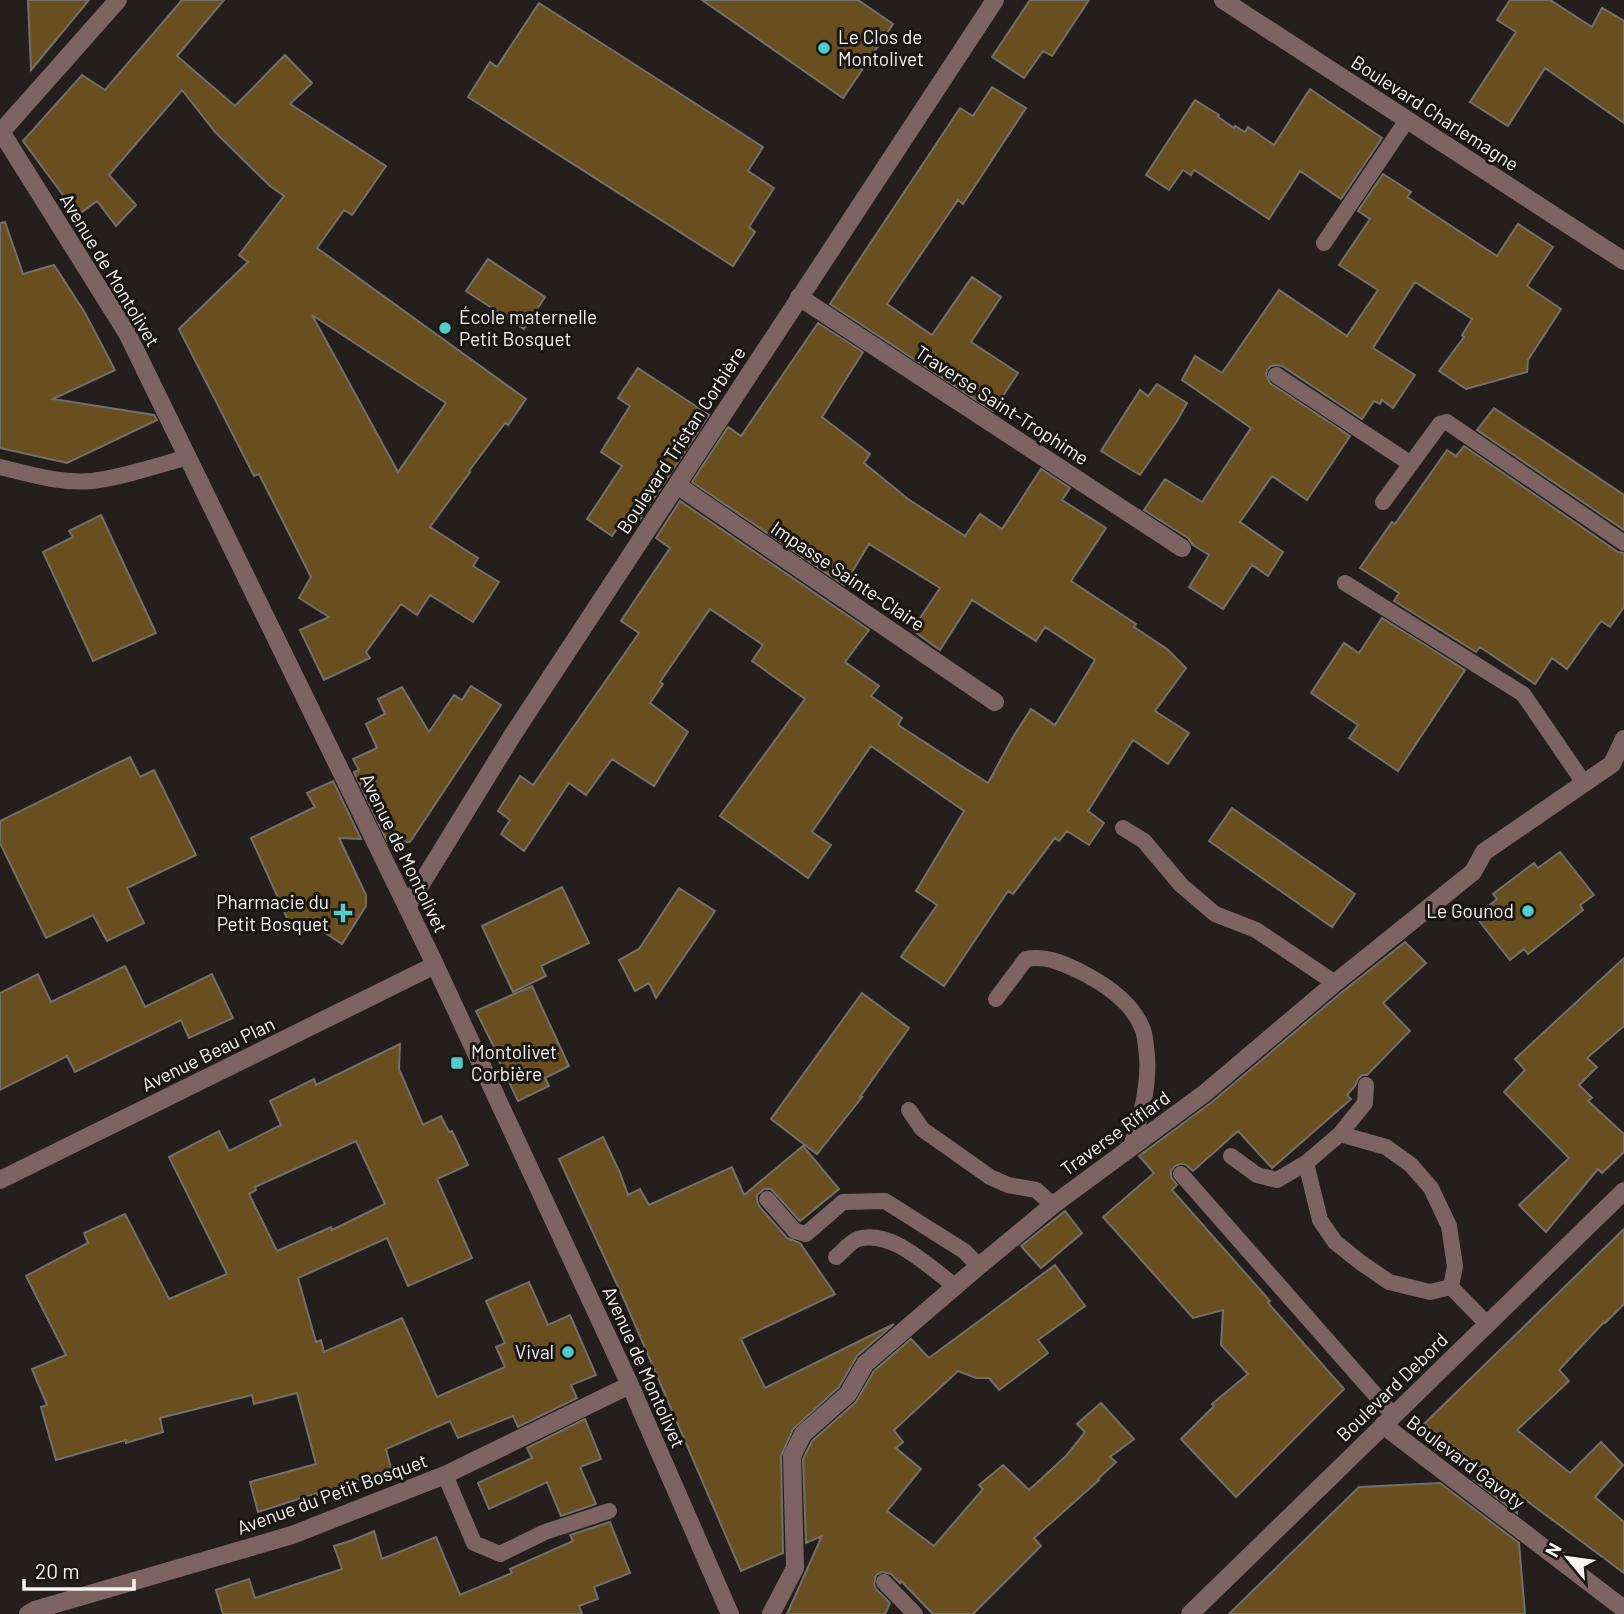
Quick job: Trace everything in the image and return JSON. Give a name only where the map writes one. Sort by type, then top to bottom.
[{"type":"street","points":[[1,131],[118,0]]},
{"type":"street","name":"Boulevard Tristan Corbière","points":[[407,907],[512,736],[995,0]]},
{"type":"street","name":"Boulevard Charlemagne","points":[[1223,0],[1624,261]]},
{"type":"street","name":"Avenue de Montolivet","points":[[1,131],[127,333],[188,457],[435,965],[630,1385],[725,1613]]},
{"type":"street","name":"Traverse Saint-Trophime","points":[[799,297],[1182,548]]},
{"type":"street","name":"Impasse Sainte-Claire","points":[[677,485],[995,702]]},
{"type":"street","points":[[1618,767],[1624,739]]},
{"type":"street","name":"Traverse Riflard","points":[[771,1614],[795,1568],[792,1456],[803,1434],[848,1394],[865,1364],[1052,1205],[1205,1093],[1335,983],[1473,872],[1484,852],[1584,783],[1618,767]]},
{"type":"street","name":"Avenue Beau Plan","points":[[0,1180],[435,965]]},
{"type":"street","name":"Boulevard Debord","points":[[1190,1614],[1624,1191]]},
{"type":"street","name":"Avenue du Petit Bosquet","points":[[33,1613],[292,1535],[445,1475],[630,1385]]},
{"type":"street","name":"Boulevard Gavoty","points":[[1388,1420],[1624,1609]]},
{"type":"lane","points":[[1324,243],[1407,120]]},
{"type":"lane","points":[[1276,375],[1411,464]]},
{"type":"lane","points":[[1384,502],[1440,424],[1447,422],[1624,543]]},
{"type":"lane","points":[[0,467],[57,480],[90,481],[188,457]]},
{"type":"lane","points":[[1345,583],[1523,694],[1584,783]]},
{"type":"lane","points":[[1123,828],[1144,841],[1181,884],[1215,914],[1256,930],[1335,983]]},
{"type":"lane","points":[[996,999],[1026,959],[1037,957],[1067,964],[1102,983],[1129,1006],[1143,1030],[1149,1066],[1142,1114],[1131,1146]]},
{"type":"lane","points":[[1231,1156],[1257,1175],[1278,1180],[1306,1163],[1340,1134],[1365,1103],[1366,1085]]},
{"type":"lane","points":[[908,1110],[922,1129],[990,1177],[1008,1185],[1036,1189],[1052,1205]]},
{"type":"lane","points":[[1340,1134],[1386,1147],[1411,1165],[1431,1188],[1449,1226],[1455,1266],[1451,1287]]},
{"type":"lane","points":[[1306,1163],[1320,1220],[1335,1242],[1390,1282],[1430,1292],[1451,1287]]},
{"type":"lane","points":[[1181,1174],[1388,1420]]},
{"type":"lane","points":[[767,1199],[794,1231],[806,1234],[843,1202],[884,1201],[964,1251],[979,1266]]},
{"type":"lane","points":[[836,1257],[855,1240],[877,1237],[899,1244],[955,1286]]},
{"type":"lane","points":[[1451,1287],[1488,1324]]},
{"type":"lane","points":[[445,1475],[474,1543],[500,1554],[545,1532],[609,1511]]},
{"type":"lane","points":[[884,1582],[915,1614]]},
{"type":"building","points":[[28,0],[89,0],[31,70]]},
{"type":"building","points":[[182,0],[224,0],[177,56],[235,106],[285,55],[312,83],[290,104],[386,166],[352,215],[344,210],[317,248],[526,399],[469,471],[430,527],[478,558],[473,566],[499,582],[473,622],[430,595],[417,615],[401,604],[366,652],[370,658],[324,680],[300,630],[329,617],[299,598],[311,577],[259,474],[254,476],[179,329],[248,262],[239,255],[284,196],[270,186],[216,133],[182,90],[109,175],[136,205],[116,226],[97,201],[78,215],[23,141],[82,75],[105,90]],"holes":[[[312,315],[446,403],[398,472]]]},
{"type":"building","name":"Le Clos de Montolivet","points":[[702,0],[858,0],[893,24],[843,98]]},
{"type":"building","points":[[1030,0],[1089,0],[1052,56],[1043,51],[1024,78],[992,57]]},
{"type":"building","points":[[1510,0],[1550,0],[1592,27],[1602,8],[1624,21],[1624,123],[1545,68],[1508,126],[1470,102],[1516,32],[1497,20]]},
{"type":"building","points":[[539,3],[763,147],[748,171],[774,188],[749,227],[755,232],[733,266],[468,97],[490,62],[497,67]]},
{"type":"building","points":[[992,87],[1026,108],[963,204],[958,200],[887,304],[932,335],[972,277],[1001,297],[971,342],[1018,373],[993,411],[830,304],[960,108],[973,116]]},
{"type":"building","points":[[1310,89],[1382,138],[1341,199],[1300,171],[1269,219],[1194,170],[1191,175],[1183,170],[1169,190],[1146,175],[1195,100],[1234,128],[1235,126],[1245,132],[1248,127],[1274,145]]},
{"type":"building","points":[[1383,174],[1411,192],[1407,197],[1497,256],[1518,224],[1553,247],[1527,286],[1561,309],[1528,360],[1527,372],[1466,389],[1439,371],[1464,337],[1462,335],[1472,319],[1415,282],[1373,348],[1415,375],[1393,408],[1382,400],[1380,404],[1374,401],[1362,419],[1282,366],[1271,366],[1266,375],[1270,383],[1350,436],[1307,500],[1272,476],[1240,522],[1283,552],[1268,576],[1252,565],[1223,609],[1189,587],[1209,555],[1144,510],[1165,479],[1202,502],[1251,428],[1182,380],[1195,356],[1222,373],[1279,290],[1347,336],[1378,290],[1339,265],[1370,219],[1358,211]]},
{"type":"building","points":[[5,222],[23,274],[54,265],[85,313],[115,370],[53,399],[154,415],[157,420],[67,463],[0,448],[0,223]]},
{"type":"building","points":[[488,259],[545,297],[524,329],[466,291]]},
{"type":"building","points":[[818,323],[863,352],[822,417],[870,454],[864,463],[908,499],[965,536],[980,514],[1002,529],[1041,469],[1070,488],[1062,500],[1106,528],[1071,581],[1136,624],[1134,627],[1167,649],[1186,668],[1155,711],[1189,733],[1168,764],[1133,740],[1088,811],[1104,823],[1089,845],[1067,831],[1059,841],[1055,838],[1013,894],[1008,891],[944,986],[901,957],[937,905],[916,891],[964,811],[871,746],[812,832],[831,845],[808,878],[720,816],[805,699],[752,661],[763,645],[710,609],[660,682],[663,684],[650,703],[688,732],[654,786],[612,759],[586,795],[569,783],[524,851],[501,834],[510,820],[498,811],[520,776],[533,785],[639,633],[621,621],[670,548],[656,538],[680,501],[869,630],[845,662],[879,686],[871,696],[902,718],[898,725],[988,783],[1031,709],[1055,725],[1078,688],[1095,660],[1045,627],[1036,641],[972,600],[940,650],[912,630],[940,588],[869,544],[844,585],[692,482],[728,427],[741,436]]},
{"type":"building","points":[[638,368],[709,415],[637,524],[626,516],[612,536],[587,519],[622,466],[601,452],[630,406],[618,398]]},
{"type":"building","points":[[1157,384],[1187,403],[1140,475],[1101,451],[1140,390],[1148,396]]},
{"type":"building","points":[[1494,408],[1624,495],[1624,530],[1477,430]]},
{"type":"building","points":[[1464,446],[1618,552],[1624,553],[1624,607],[1610,627],[1601,621],[1567,669],[1552,658],[1535,684],[1480,647],[1476,652],[1394,601],[1399,593],[1360,568],[1447,450],[1456,456]]},
{"type":"building","points":[[101,515],[156,633],[93,661],[43,552],[73,537],[69,531]]},
{"type":"building","points":[[1382,618],[1465,670],[1398,771],[1349,738],[1358,725],[1311,693],[1344,643],[1359,653]]},
{"type":"building","points":[[471,686],[501,705],[410,842],[387,841],[354,772],[359,770],[353,759],[377,748],[366,724],[385,714],[378,699],[402,687],[429,732],[454,695],[462,700]]},
{"type":"building","points":[[130,757],[140,777],[154,770],[196,855],[127,888],[144,923],[107,941],[93,915],[46,938],[0,843],[0,821]]},
{"type":"building","points":[[333,781],[361,839],[339,838],[366,895],[366,906],[342,944],[306,920],[291,927],[251,838],[315,807],[307,793]]},
{"type":"building","points":[[1232,808],[1355,894],[1332,927],[1209,841]]},
{"type":"building","name":"Le Gounod","points":[[1560,852],[1594,895],[1580,905],[1583,910],[1528,954],[1524,949],[1510,960],[1476,917],[1497,899],[1493,894],[1534,863],[1538,868]]},
{"type":"building","points":[[562,887],[589,943],[541,966],[546,976],[513,992],[482,926]]},
{"type":"building","points":[[679,888],[715,911],[656,998],[649,983],[635,991],[619,960],[639,949]]},
{"type":"building","points":[[1405,942],[1426,963],[1383,1003],[1410,1031],[1367,1075],[1358,1079],[1347,1095],[1351,1099],[1272,1168],[1238,1131],[1193,1171],[1185,1164],[1180,1164],[1171,1171],[1171,1177],[1177,1185],[1172,1190],[1344,1389],[1236,1497],[1181,1439],[1214,1406],[1212,1404],[1248,1374],[1221,1345],[1223,1310],[1193,1318],[1103,1217],[1154,1173],[1139,1156],[1212,1102]]},
{"type":"building","points":[[1624,958],[1624,1026],[1587,1058],[1597,1067],[1579,1085],[1592,1098],[1588,1101],[1624,1134],[1624,1152],[1602,1173],[1598,1169],[1546,1232],[1519,1205],[1569,1158],[1504,1092],[1525,1070],[1515,1059]]},
{"type":"building","points":[[125,966],[145,1007],[212,974],[233,1018],[189,1038],[181,1020],[75,1072],[67,1056],[0,1090],[0,993],[38,974],[51,1002]]},
{"type":"building","points":[[532,986],[569,1066],[545,1078],[549,1086],[518,1101],[476,1011]]},
{"type":"building","points":[[862,993],[909,1028],[862,1097],[817,1154],[771,1119]]},
{"type":"building","points":[[400,1044],[399,1069],[423,1125],[441,1116],[449,1132],[452,1131],[468,1165],[437,1179],[472,1258],[408,1286],[387,1238],[298,1278],[316,1342],[321,1340],[324,1352],[402,1318],[437,1397],[505,1367],[496,1347],[505,1343],[486,1301],[529,1282],[548,1325],[570,1315],[596,1375],[571,1385],[577,1398],[518,1427],[513,1416],[458,1438],[450,1421],[386,1449],[391,1468],[317,1495],[258,1512],[250,1482],[316,1464],[297,1393],[254,1404],[252,1395],[160,1418],[163,1432],[56,1460],[41,1407],[47,1405],[32,1369],[66,1355],[26,1276],[88,1243],[84,1233],[125,1214],[169,1299],[227,1274],[169,1157],[219,1131],[229,1151],[281,1125],[270,1101],[314,1079],[316,1085]],"holes":[[[356,1141],[385,1204],[332,1230],[331,1227],[277,1251],[249,1194],[256,1190],[255,1187]]]},
{"type":"building","points":[[603,1137],[628,1195],[640,1189],[649,1205],[732,1167],[744,1195],[803,1146],[839,1189],[800,1221],[771,1189],[764,1189],[757,1195],[759,1206],[787,1238],[800,1243],[835,1294],[741,1339],[765,1388],[894,1324],[857,1356],[839,1387],[793,1429],[781,1456],[783,1553],[741,1571],[627,1306],[559,1159]]},
{"type":"building","points":[[1065,1211],[1082,1233],[1041,1268],[1021,1246]]},
{"type":"building","points":[[1624,1229],[1624,1304],[1559,1370],[1569,1381],[1517,1430],[1570,1473],[1601,1442],[1623,1465],[1595,1497],[1624,1522],[1624,1573],[1515,1492],[1517,1513],[1475,1481],[1498,1480],[1424,1424]]},
{"type":"building","points":[[1055,1265],[1085,1306],[1038,1340],[1048,1353],[999,1390],[989,1378],[976,1378],[958,1371],[894,1430],[903,1442],[896,1448],[921,1469],[887,1511],[934,1546],[983,1489],[979,1485],[1003,1465],[1029,1490],[1066,1456],[1085,1432],[1077,1424],[1101,1403],[1134,1439],[1110,1457],[1116,1462],[1099,1480],[1034,1538],[1041,1546],[973,1614],[933,1614],[901,1581],[900,1583],[891,1574],[882,1572],[876,1575],[874,1584],[890,1603],[885,1614],[787,1614],[822,1536],[806,1543],[803,1459],[812,1441],[856,1402],[874,1371],[911,1339],[929,1358]]},
{"type":"building","points":[[585,1419],[601,1459],[580,1467],[596,1504],[561,1516],[547,1482],[489,1509],[478,1483],[532,1458],[527,1448]]},
{"type":"building","points":[[1440,1483],[1519,1543],[1525,1614],[1229,1614],[1359,1487]]},
{"type":"building","points":[[610,1522],[630,1573],[594,1587],[598,1599],[579,1606],[582,1614],[223,1614],[216,1590],[249,1579],[255,1598],[342,1569],[334,1546],[374,1531],[382,1559],[436,1537],[460,1595],[512,1573],[510,1569],[573,1541],[570,1535]]},
{"type":"place","name":"Le Clos de Montolivet","points":[[824,48]]},
{"type":"place","name":"École maternelle Petit Bosquet","points":[[445,328]]},
{"type":"place","name":"Le Gounod","points":[[1528,911]]},
{"type":"place","name":"Pharmacie du Petit Bosquet","points":[[343,913]]},
{"type":"place","name":"Montolivet Corbière","points":[[457,1063]]},
{"type":"place","name":"Vival","points":[[568,1352]]}]
